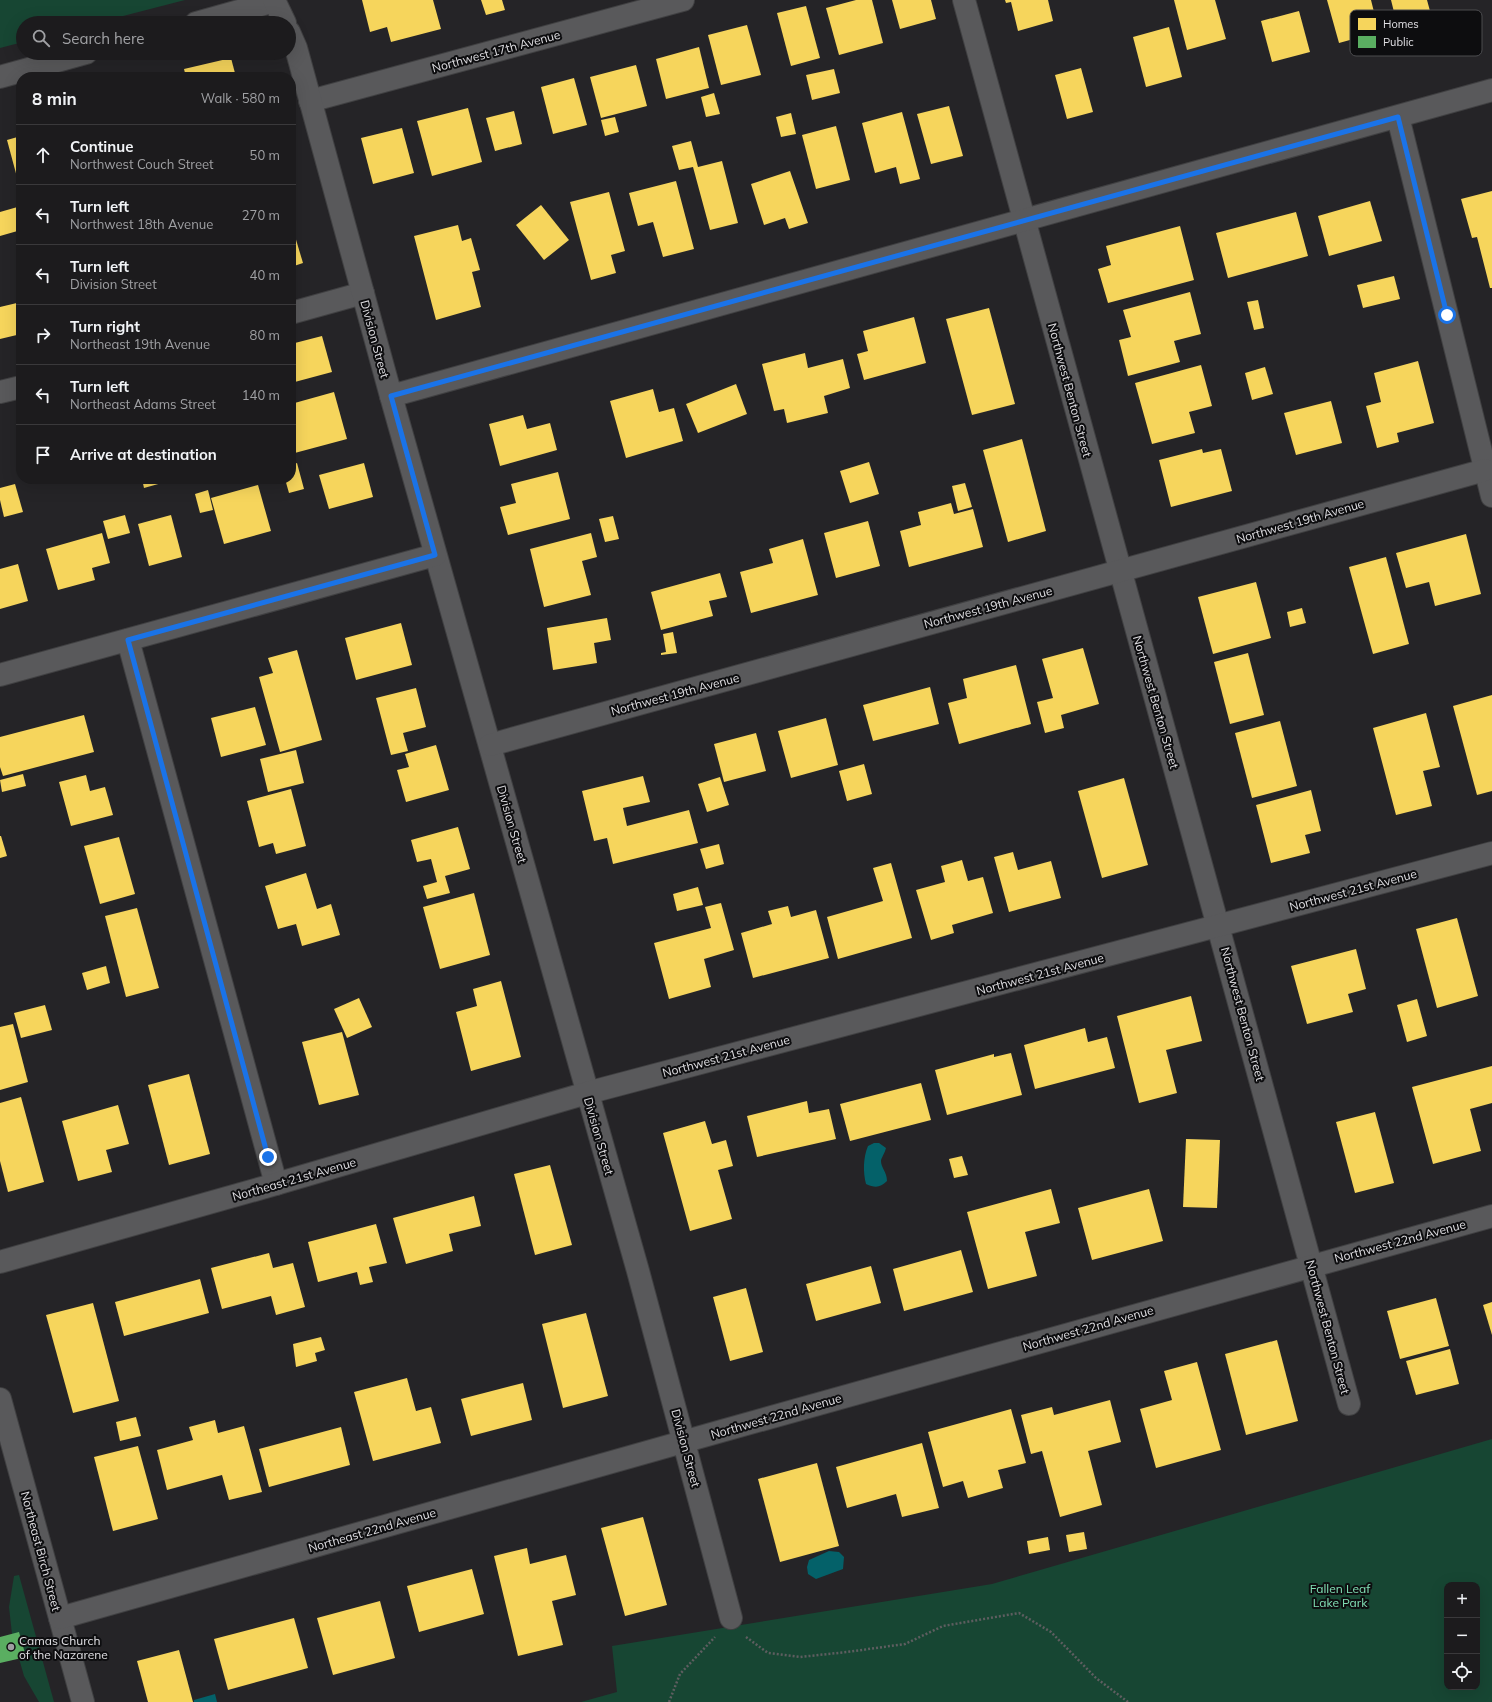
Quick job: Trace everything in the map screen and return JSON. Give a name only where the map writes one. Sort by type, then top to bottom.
[{"type":"street","name":"Northwest 17th Avenue","points":[[310,101],[683,0]]},
{"type":"street","name":"Northwest Benton Street","points":[[964,0],[1349,1404]]},
{"type":"street","points":[[221,16],[274,1],[282,16]]},
{"type":"street","name":"Division Street","points":[[296,48],[435,555],[490,745],[684,1442],[730,1618]]},
{"type":"street","points":[[18,72],[61,60]]},
{"type":"street","points":[[0,77],[16,73]]},
{"type":"street","points":[[391,396],[1492,90]]},
{"type":"street","points":[[1398,117],[1492,496]]},
{"type":"street","points":[[296,312],[363,293]]},
{"type":"street","points":[[0,392],[16,388]]},
{"type":"street","name":"Northwest 19th Avenue","points":[[490,745],[1485,470]]},
{"type":"street","points":[[0,675],[435,555]]},
{"type":"street","points":[[128,640],[276,1184]]},
{"type":"street","name":"Northwest 21st Avenue","points":[[587,1093],[1492,853]]},
{"type":"street","name":"Northeast 21st Avenue","points":[[0,1262],[276,1184],[587,1093]]},
{"type":"street","name":"Northwest 22nd Avenue","points":[[684,1442],[1312,1265],[1492,1216]]},
{"type":"street","name":"Northeast Birch Street","points":[[0,1399],[83,1702]]},
{"type":"street","name":"Northeast 22nd Avenue","points":[[60,1618],[684,1442]]},
{"type":"path","points":[[669,1702],[680,1674],[707,1647],[730,1618],[744,1635],[768,1653],[800,1657],[904,1644],[943,1626],[1019,1613],[1051,1632],[1096,1678],[1128,1702]]},
{"type":"green space","points":[[0,0],[185,0],[123,16],[16,16],[16,44],[0,48]]},
{"type":"green space","name":"Fallen Leaf Lake Park","points":[[1492,1439],[1492,1702],[581,1702],[617,1692],[612,1646],[992,1584]]},
{"type":"green space","points":[[19,1575],[54,1702],[39,1702],[24,1676],[12,1634],[9,1607],[14,1576]]},
{"type":"water","points":[[874,1143],[879,1143],[886,1148],[881,1161],[887,1181],[877,1187],[866,1184],[864,1175],[864,1160],[866,1151],[868,1146]]},
{"type":"water","points":[[829,1551],[839,1552],[844,1557],[843,1569],[816,1579],[808,1574],[807,1567],[809,1560]]},
{"type":"water","points":[[215,1694],[217,1702],[194,1702],[194,1700]]},
{"type":"building: Homes","points":[[362,0],[433,0],[441,29],[391,42],[387,27],[370,32]]},
{"type":"building: Homes","points":[[481,0],[502,0],[505,10],[486,15]]},
{"type":"building: Homes","points":[[856,0],[872,0],[883,43],[839,55],[826,8]]},
{"type":"building: Homes","points":[[892,0],[931,0],[936,19],[900,29]]},
{"type":"building: Homes","points":[[1005,0],[1048,0],[1053,21],[1018,31],[1011,2],[1006,3]]},
{"type":"building: Homes","points":[[1174,0],[1215,0],[1226,39],[1187,50]]},
{"type":"building: Homes","points":[[1327,0],[1371,0],[1374,10],[1350,10],[1350,40],[1339,43]]},
{"type":"building: Homes","points":[[1391,0],[1427,0],[1430,10],[1394,10]]},
{"type":"building: Homes","points":[[806,6],[820,58],[791,66],[777,13]]},
{"type":"building: Homes","points":[[1299,11],[1310,52],[1272,62],[1261,21]]},
{"type":"building: Homes","points":[[747,25],[761,75],[721,85],[708,35]]},
{"type":"building: Homes","points":[[1169,27],[1182,77],[1146,87],[1133,37]]},
{"type":"building: Homes","points":[[699,47],[709,88],[666,99],[656,59]]},
{"type":"building: Homes","points":[[222,60],[232,60],[235,72],[185,72],[184,69]]},
{"type":"building: Homes","points":[[636,65],[647,106],[601,118],[590,77]]},
{"type":"building: Homes","points":[[1081,68],[1093,112],[1067,119],[1055,75]]},
{"type":"building: Homes","points":[[834,69],[840,93],[812,100],[806,75]]},
{"type":"building: Homes","points":[[574,78],[587,125],[553,134],[541,87]]},
{"type":"building: Homes","points":[[714,93],[720,114],[706,117],[701,97]]},
{"type":"building: Homes","points":[[949,106],[963,156],[931,164],[917,114]]},
{"type":"building: Homes","points":[[468,108],[482,162],[432,176],[417,121]]},
{"type":"building: Homes","points":[[514,111],[522,144],[495,151],[486,118]]},
{"type":"building: Homes","points":[[902,112],[920,179],[900,184],[896,167],[875,173],[862,123]]},
{"type":"building: Homes","points":[[791,113],[796,134],[781,137],[776,117]]},
{"type":"building: Homes","points":[[615,117],[619,132],[605,136],[601,120]]},
{"type":"building: Homes","points":[[836,126],[850,180],[816,189],[802,135]]},
{"type":"building: Homes","points":[[402,128],[414,173],[373,184],[361,138]]},
{"type":"building: Homes","points":[[16,137],[16,173],[7,140]]},
{"type":"building: Homes","points":[[691,141],[698,167],[722,161],[738,223],[710,230],[693,167],[679,170],[672,146]]},
{"type":"building: Homes","points":[[790,171],[808,223],[789,229],[785,218],[764,225],[751,184]]},
{"type":"building: Homes","points":[[676,181],[694,249],[663,257],[653,222],[638,226],[629,193]]},
{"type":"building: Homes","points":[[1492,191],[1492,288],[1490,288],[1477,237],[1472,238],[1461,199]]},
{"type":"building: Homes","points":[[609,192],[625,251],[611,255],[616,273],[591,280],[570,202]]},
{"type":"building: Homes","points":[[1370,201],[1382,241],[1329,256],[1318,216]]},
{"type":"building: Homes","points":[[541,205],[569,240],[544,260],[516,225]]},
{"type":"building: Homes","points":[[16,207],[16,231],[0,236],[0,212]]},
{"type":"building: Homes","points":[[1296,212],[1308,256],[1228,278],[1216,233]]},
{"type":"building: Homes","points":[[458,225],[462,241],[471,238],[480,270],[472,272],[481,307],[436,320],[414,236]]},
{"type":"building: Homes","points":[[1180,226],[1194,280],[1108,303],[1098,269],[1111,265],[1106,246]]},
{"type":"building: Homes","points":[[296,240],[303,263],[296,265]]},
{"type":"building: Homes","points":[[1394,276],[1400,299],[1363,308],[1357,285]]},
{"type":"building: Homes","points":[[1190,292],[1201,334],[1174,341],[1180,362],[1128,376],[1119,340],[1131,337],[1123,310]]},
{"type":"building: Homes","points":[[1258,300],[1264,328],[1254,330],[1247,302]]},
{"type":"building: Homes","points":[[16,303],[16,335],[0,339],[0,307]]},
{"type":"building: Homes","points":[[989,308],[1015,404],[972,415],[946,319]]},
{"type":"building: Homes","points":[[914,317],[926,363],[864,380],[857,354],[868,351],[863,331]]},
{"type":"building: Homes","points":[[322,336],[332,372],[296,382],[296,343]]},
{"type":"building: Homes","points":[[805,353],[808,368],[843,359],[850,388],[824,396],[828,413],[787,423],[784,409],[774,411],[762,364]]},
{"type":"building: Homes","points":[[1418,361],[1434,423],[1397,433],[1399,442],[1377,448],[1366,406],[1381,402],[1374,373]]},
{"type":"building: Homes","points":[[1201,365],[1212,406],[1189,412],[1195,433],[1152,444],[1135,383]]},
{"type":"building: Homes","points":[[1265,367],[1273,394],[1252,400],[1245,373]]},
{"type":"building: Homes","points":[[736,384],[747,414],[698,433],[686,404]]},
{"type":"building: Homes","points":[[653,389],[659,412],[674,408],[683,441],[626,458],[610,401]]},
{"type":"building: Homes","points":[[334,392],[347,439],[296,453],[296,403]]},
{"type":"building: Homes","points":[[1331,401],[1342,443],[1296,455],[1284,413]]},
{"type":"building: Homes","points":[[523,415],[527,429],[550,423],[557,450],[500,466],[489,424]]},
{"type":"building: Homes","points":[[1022,439],[1046,531],[1008,542],[983,450]]},
{"type":"building: Homes","points":[[1202,449],[1203,453],[1221,449],[1232,491],[1171,507],[1159,460]]},
{"type":"building: Homes","points":[[869,462],[879,494],[850,503],[840,471]]},
{"type":"building: Homes","points":[[296,463],[304,489],[289,493],[286,484],[296,484]]},
{"type":"building: Homes","points":[[364,463],[373,497],[329,509],[319,475]]},
{"type":"building: Homes","points":[[558,472],[570,519],[508,535],[500,507],[516,503],[511,484]]},
{"type":"building: Homes","points":[[965,483],[972,507],[958,511],[952,486]]},
{"type":"building: Homes","points":[[15,484],[23,512],[4,517],[0,500],[0,488]]},
{"type":"building: Homes","points":[[143,484],[158,484],[144,488]]},
{"type":"building: Homes","points":[[258,485],[271,531],[224,544],[211,498]]},
{"type":"building: Homes","points":[[208,490],[213,510],[200,513],[195,494]]},
{"type":"building: Homes","points":[[951,503],[954,514],[973,509],[983,547],[909,567],[900,531],[921,525],[918,512]]},
{"type":"building: Homes","points":[[125,515],[130,533],[108,539],[103,521]]},
{"type":"building: Homes","points":[[171,515],[182,557],[149,566],[138,524]]},
{"type":"building: Homes","points":[[613,516],[619,539],[605,542],[599,519]]},
{"type":"building: Homes","points":[[868,521],[880,566],[836,578],[824,533]]},
{"type":"building: Homes","points":[[102,533],[110,563],[92,568],[95,580],[58,590],[46,549]]},
{"type":"building: Homes","points":[[591,533],[597,557],[582,561],[591,595],[544,607],[530,549]]},
{"type":"building: Homes","points":[[1466,534],[1481,594],[1435,606],[1429,582],[1406,588],[1396,553]]},
{"type":"building: Homes","points":[[803,539],[818,595],[751,613],[740,572],[773,563],[769,549]]},
{"type":"building: Homes","points":[[1386,557],[1409,644],[1373,654],[1349,567]]},
{"type":"building: Homes","points":[[18,564],[28,601],[0,609],[0,569]]},
{"type":"building: Homes","points":[[720,573],[727,597],[709,601],[713,616],[661,630],[651,592]]},
{"type":"building: Homes","points":[[1256,582],[1271,638],[1213,654],[1198,597]]},
{"type":"building: Homes","points":[[1302,608],[1306,623],[1290,627],[1287,612]]},
{"type":"building: Homes","points":[[607,618],[611,640],[594,643],[597,663],[553,670],[547,628]]},
{"type":"building: Homes","points":[[401,623],[412,665],[356,680],[345,638]]},
{"type":"building: Homes","points":[[673,632],[677,653],[661,655],[661,653],[666,652],[663,634]]},
{"type":"building: Homes","points":[[1083,648],[1099,704],[1061,715],[1064,728],[1045,733],[1037,702],[1053,698],[1042,659]]},
{"type":"building: Homes","points":[[297,650],[322,740],[280,752],[259,677],[273,673],[268,658]]},
{"type":"building: Homes","points":[[1248,653],[1264,715],[1230,724],[1214,662]]},
{"type":"building: Homes","points":[[1016,665],[1031,724],[959,744],[948,703],[967,698],[963,679]]},
{"type":"building: Homes","points":[[930,687],[939,724],[873,741],[863,705]]},
{"type":"building: Homes","points":[[416,688],[426,727],[403,733],[408,751],[391,755],[376,698]]},
{"type":"building: Homes","points":[[1492,695],[1492,791],[1477,795],[1453,706]]},
{"type":"building: Homes","points":[[255,707],[266,745],[221,757],[211,718]]},
{"type":"building: Homes","points":[[1426,713],[1440,767],[1423,771],[1432,806],[1396,815],[1373,728]]},
{"type":"building: Homes","points":[[84,715],[94,752],[3,776],[0,767],[0,737]]},
{"type":"building: Homes","points":[[826,718],[838,765],[791,778],[778,731]]},
{"type":"building: Homes","points":[[1280,721],[1297,786],[1252,798],[1235,733]]},
{"type":"building: Homes","points":[[756,733],[766,771],[724,782],[714,744]]},
{"type":"building: Homes","points":[[436,745],[449,790],[406,802],[397,770],[409,767],[405,754]]},
{"type":"building: Homes","points":[[296,750],[304,783],[268,792],[260,759]]},
{"type":"building: Homes","points":[[864,764],[872,794],[847,801],[839,771]]},
{"type":"building: Homes","points":[[23,774],[26,786],[2,792],[0,780]]},
{"type":"building: Homes","points":[[86,775],[90,791],[105,787],[113,815],[71,826],[59,782]]},
{"type":"building: Homes","points":[[643,776],[650,802],[623,808],[627,826],[689,810],[698,843],[613,864],[607,838],[594,841],[582,791]]},
{"type":"building: Homes","points":[[720,777],[729,805],[707,812],[698,784]]},
{"type":"building: Homes","points":[[1124,778],[1148,865],[1102,878],[1078,791]]},
{"type":"building: Homes","points":[[291,789],[306,846],[276,854],[273,843],[259,847],[247,801]]},
{"type":"building: Homes","points":[[1311,790],[1321,831],[1305,835],[1310,853],[1271,863],[1256,805]]},
{"type":"building: Homes","points":[[458,827],[470,869],[445,876],[450,893],[427,899],[423,886],[437,882],[431,859],[417,862],[411,840]]},
{"type":"building: Homes","points":[[0,836],[7,856],[0,858]]},
{"type":"building: Homes","points":[[119,837],[135,894],[100,904],[84,846]]},
{"type":"building: Homes","points":[[719,844],[724,864],[706,869],[700,849]]},
{"type":"building: Homes","points":[[1013,852],[1018,870],[1051,861],[1061,898],[1009,912],[994,857]]},
{"type":"building: Homes","points":[[962,860],[968,881],[983,877],[993,913],[952,925],[954,933],[931,940],[916,890],[945,882],[941,866]]},
{"type":"building: Homes","points":[[891,863],[912,938],[838,959],[827,917],[883,901],[873,868]]},
{"type":"building: Homes","points":[[306,873],[317,909],[331,904],[340,935],[302,946],[296,924],[278,929],[265,886]]},
{"type":"building: Homes","points":[[698,887],[703,905],[677,911],[673,894]]},
{"type":"building: Homes","points":[[474,893],[490,955],[440,969],[423,907]]},
{"type":"building: Homes","points":[[721,903],[734,950],[704,959],[711,987],[669,999],[654,943],[711,928],[705,907]]},
{"type":"building: Homes","points":[[788,906],[791,917],[816,910],[829,958],[753,978],[741,933],[772,924],[768,911]]},
{"type":"building: Homes","points":[[137,908],[159,988],[126,997],[105,916]]},
{"type":"building: Homes","points":[[1457,918],[1478,996],[1437,1008],[1416,929]]},
{"type":"building: Homes","points":[[1356,949],[1366,989],[1348,994],[1353,1012],[1307,1024],[1291,966]]},
{"type":"building: Homes","points":[[106,966],[110,983],[87,990],[82,973]]},
{"type":"building: Homes","points":[[501,981],[521,1057],[471,1071],[456,1012],[477,1006],[473,989]]},
{"type":"building: Homes","points":[[1191,996],[1202,1041],[1166,1050],[1177,1093],[1139,1103],[1117,1016]]},
{"type":"building: Homes","points":[[359,998],[372,1027],[347,1038],[334,1009]]},
{"type":"building: Homes","points":[[1417,999],[1427,1036],[1407,1042],[1397,1005]]},
{"type":"building: Homes","points":[[45,1005],[52,1030],[21,1038],[14,1013]]},
{"type":"building: Homes","points":[[13,1024],[28,1082],[0,1090],[0,1027]]},
{"type":"building: Homes","points":[[1085,1028],[1088,1042],[1107,1037],[1115,1068],[1035,1089],[1024,1045]]},
{"type":"building: Homes","points":[[342,1032],[359,1095],[319,1105],[302,1042]]},
{"type":"building: Homes","points":[[1011,1053],[1022,1095],[947,1115],[935,1070],[994,1054],[994,1057]]},
{"type":"building: Homes","points":[[1492,1066],[1492,1103],[1470,1109],[1481,1151],[1433,1164],[1412,1087]]},
{"type":"building: Homes","points":[[189,1074],[210,1154],[169,1165],[148,1085]]},
{"type":"building: Homes","points":[[921,1083],[931,1120],[850,1141],[840,1104]]},
{"type":"building: Homes","points":[[21,1097],[44,1182],[8,1192],[0,1161],[0,1103]]},
{"type":"building: Homes","points":[[807,1101],[809,1113],[829,1109],[836,1139],[757,1157],[747,1116]]},
{"type":"building: Homes","points":[[118,1105],[129,1144],[106,1150],[112,1172],[78,1181],[62,1121]]},
{"type":"building: Homes","points":[[1375,1112],[1394,1183],[1355,1193],[1336,1122]]},
{"type":"building: Homes","points":[[705,1121],[712,1144],[726,1140],[733,1166],[718,1170],[732,1219],[690,1231],[663,1133]]},
{"type":"building: Homes","points":[[1186,1139],[1220,1140],[1217,1208],[1183,1207]]},
{"type":"building: Homes","points":[[962,1156],[968,1175],[954,1178],[949,1159]]},
{"type":"building: Homes","points":[[550,1165],[572,1245],[535,1255],[514,1174]]},
{"type":"building: Homes","points":[[1051,1189],[1060,1223],[1025,1232],[1037,1276],[988,1289],[967,1212]]},
{"type":"building: Homes","points":[[1149,1189],[1163,1241],[1092,1260],[1078,1208]]},
{"type":"building: Homes","points":[[474,1196],[481,1226],[449,1234],[453,1251],[406,1264],[393,1218]]},
{"type":"building: Homes","points":[[376,1224],[387,1263],[369,1267],[373,1282],[360,1285],[357,1272],[318,1282],[308,1242]]},
{"type":"building: Homes","points":[[961,1250],[973,1292],[904,1311],[893,1269]]},
{"type":"building: Homes","points":[[269,1253],[273,1268],[293,1263],[305,1307],[276,1315],[271,1296],[222,1309],[211,1268]]},
{"type":"building: Homes","points":[[871,1266],[881,1303],[816,1321],[806,1284]]},
{"type":"building: Homes","points":[[200,1279],[209,1313],[124,1336],[115,1302]]},
{"type":"building: Homes","points":[[746,1288],[763,1352],[730,1361],[713,1297]]},
{"type":"building: Homes","points":[[1436,1298],[1449,1346],[1400,1359],[1387,1311]]},
{"type":"building: Homes","points":[[1492,1302],[1492,1335],[1483,1305]]},
{"type":"building: Homes","points":[[93,1303],[119,1401],[73,1413],[46,1315]]},
{"type":"building: Homes","points":[[586,1313],[608,1396],[563,1408],[542,1324]]},
{"type":"building: Homes","points":[[321,1337],[325,1350],[315,1353],[317,1361],[296,1367],[293,1344]]},
{"type":"building: Homes","points":[[1277,1340],[1298,1421],[1246,1435],[1225,1354]]},
{"type":"building: Homes","points":[[1450,1349],[1459,1384],[1416,1395],[1406,1361]]},
{"type":"building: Homes","points":[[1197,1362],[1221,1450],[1156,1468],[1140,1409],[1172,1400],[1164,1371]]},
{"type":"building: Homes","points":[[407,1378],[416,1411],[431,1407],[441,1443],[373,1461],[354,1392]]},
{"type":"building: Homes","points":[[523,1383],[532,1420],[471,1436],[461,1399]]},
{"type":"building: Homes","points":[[1110,1400],[1121,1442],[1088,1451],[1102,1505],[1060,1517],[1042,1451],[1031,1454],[1021,1415],[1052,1407],[1054,1415]]},
{"type":"building: Homes","points":[[1011,1409],[1026,1463],[998,1470],[1003,1488],[968,1498],[963,1481],[943,1487],[928,1432]]},
{"type":"building: Homes","points":[[136,1417],[141,1436],[120,1441],[116,1422]]},
{"type":"building: Homes","points":[[215,1420],[218,1433],[244,1426],[262,1492],[229,1500],[222,1475],[167,1490],[157,1450],[193,1440],[189,1427]]},
{"type":"building: Homes","points":[[341,1427],[350,1465],[269,1487],[259,1449]]},
{"type":"building: Homes","points":[[922,1443],[939,1508],[902,1517],[896,1494],[847,1508],[836,1467]]},
{"type":"building: Homes","points":[[138,1446],[158,1519],[113,1531],[94,1457]]},
{"type":"building: Homes","points":[[817,1463],[839,1546],[780,1562],[758,1479]]},
{"type":"building: Homes","points":[[643,1517],[667,1605],[625,1616],[601,1528]]},
{"type":"building: Homes","points":[[1084,1532],[1087,1549],[1069,1552],[1066,1535]]},
{"type":"building: Homes","points":[[1048,1537],[1050,1550],[1029,1554],[1027,1541]]},
{"type":"building: Homes","points":[[527,1548],[530,1564],[566,1555],[576,1595],[552,1601],[563,1645],[518,1656],[494,1556]]},
{"type":"building: Homes","points":[[472,1569],[484,1614],[419,1632],[407,1586]]},
{"type":"building: Homes","points":[[380,1601],[395,1658],[333,1675],[317,1618]]},
{"type":"building: Homes","points":[[294,1618],[308,1668],[228,1690],[214,1639]]},
{"type":"building: Homes","points":[[179,1650],[193,1702],[148,1702],[137,1661]]},
{"type":"building: Public","name":"Camas Church of the Nazarene","points":[[19,1632],[26,1657],[0,1663],[0,1637]]},
{"type":"place","name":"Camas Church of the Nazarene","points":[[11,1647]]},
{"type":"route","points":[[268,1157],[128,640],[435,555],[391,396],[1398,117],[1447,315]]}]
